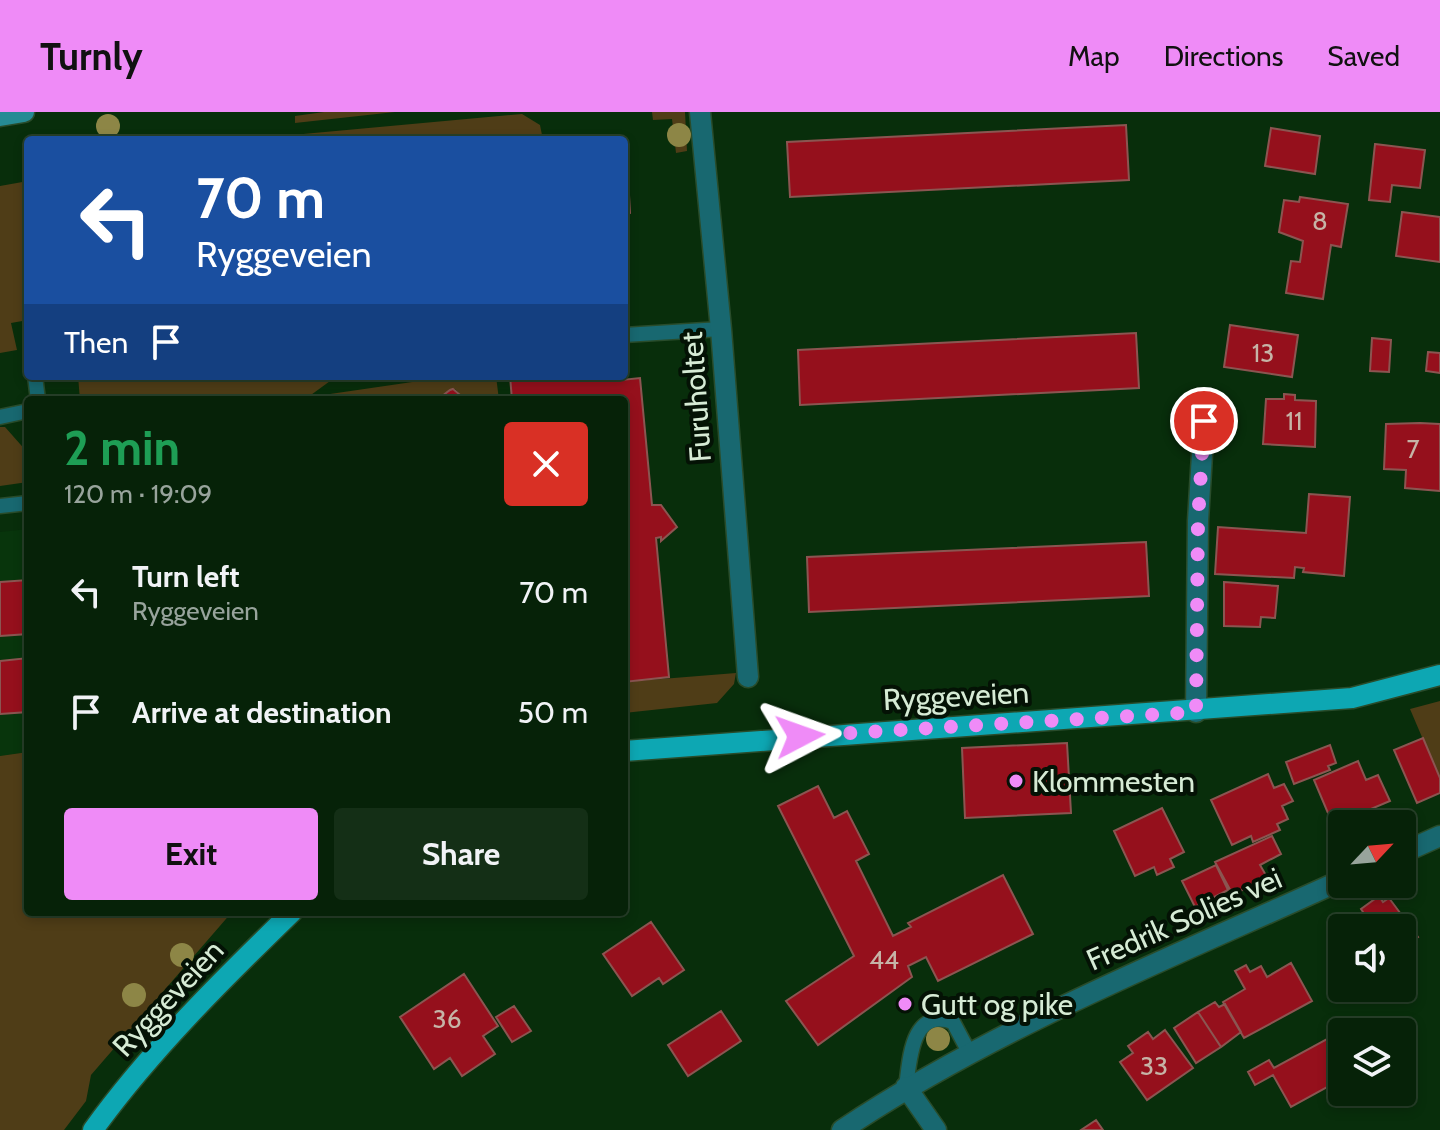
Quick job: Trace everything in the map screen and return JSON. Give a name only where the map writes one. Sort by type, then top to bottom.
[{"type":"main road","name":"Ryggeveien","points":[[628,751],[905,728],[1196,712],[1352,698],[1440,675]]},
{"type":"main road","name":"Ryggeveien","points":[[93,1130],[118,1095],[236,966],[288,916]]},
{"type":"street","points":[[0,116],[24,112]]},
{"type":"street","name":"Furuholtet","points":[[700,112],[721,329],[748,677]]},
{"type":"street","points":[[1196,712],[1198,521],[1204,421]]},
{"type":"street","points":[[1416,847],[1440,836]]},
{"type":"street","name":"Fredrik Solies vei","points":[[842,1130],[906,1087],[1052,1012],[1328,886]]},
{"type":"street","points":[[906,1087],[936,1130]]},
{"type":"lane","points":[[628,335],[721,329]]},
{"type":"lane","points":[[0,417],[24,412]]},
{"type":"lane","points":[[0,506],[24,503]]},
{"type":"lane","points":[[906,1087],[910,1045],[927,1024],[942,1018],[953,1022],[970,1054]]},
{"type":"shaded area","points":[[324,112],[395,112],[295,123],[295,116]]},
{"type":"shaded area","points":[[652,112],[685,112],[687,151],[676,153],[672,119],[653,120]]},
{"type":"shaded area","points":[[522,114],[540,125],[542,136],[282,136]]},
{"type":"shaded area","points":[[24,182],[24,321],[11,323],[17,350],[0,353],[0,186]]},
{"type":"shaded area","points":[[78,380],[332,380],[310,396],[80,396]]},
{"type":"shaded area","points":[[426,380],[496,380],[498,396],[462,396],[455,389],[444,396],[327,396]]},
{"type":"shaded area","points":[[0,427],[5,427],[24,448],[24,483],[0,486]]},
{"type":"shaded area","points":[[24,529],[24,753],[0,756],[0,532]]},
{"type":"shaded area","points":[[736,673],[734,684],[717,703],[628,713],[628,682]]},
{"type":"shaded area","points":[[1440,701],[1440,776],[1439,777],[1410,709]]},
{"type":"shaded area","points":[[24,753],[24,916],[229,916],[91,1075],[86,1101],[64,1130],[0,1130],[0,756]]},
{"type":"building","points":[[1126,125],[1129,180],[790,197],[787,142]]},
{"type":"building","points":[[1271,128],[1320,136],[1315,174],[1265,166]]},
{"type":"building","points":[[1375,144],[1425,150],[1420,188],[1392,185],[1390,202],[1369,200]]},
{"type":"building","points":[[1300,197],[1348,204],[1341,247],[1331,245],[1323,299],[1286,293],[1291,261],[1300,262],[1303,241],[1279,232],[1284,200],[1299,202]]},
{"type":"building","points":[[1402,212],[1440,217],[1440,262],[1396,256]]},
{"type":"building","points":[[1230,325],[1298,335],[1292,377],[1224,367]]},
{"type":"building","points":[[1136,333],[1139,388],[800,405],[798,350]]},
{"type":"building","points":[[1372,338],[1391,340],[1389,372],[1370,371]]},
{"type":"building","points":[[1428,352],[1440,353],[1440,373],[1426,371]]},
{"type":"building","points":[[640,378],[652,505],[661,505],[677,527],[661,541],[661,537],[656,538],[669,677],[628,682],[628,396],[512,396],[510,380],[612,381]]},
{"type":"building","points":[[453,389],[461,396],[442,396]]},
{"type":"building","points":[[1284,394],[1295,395],[1295,400],[1316,401],[1315,447],[1263,444],[1266,399],[1284,399]]},
{"type":"building","points":[[1386,424],[1440,424],[1440,491],[1405,488],[1406,470],[1384,469]]},
{"type":"building","points":[[1309,494],[1350,497],[1344,576],[1303,572],[1304,568],[1295,567],[1294,578],[1215,574],[1218,527],[1306,533]]},
{"type":"building","points":[[1146,542],[1149,596],[809,612],[807,557]]},
{"type":"building","points":[[24,580],[24,634],[0,636],[0,582]]},
{"type":"building","points":[[1224,582],[1278,586],[1275,618],[1261,617],[1260,627],[1224,626]]},
{"type":"building","points":[[24,658],[24,712],[0,714],[0,661]]},
{"type":"building","points":[[1423,738],[1440,778],[1440,793],[1417,803],[1394,750]]},
{"type":"building","name":"Klommesten","points":[[1067,743],[1071,813],[965,818],[962,748]]},
{"type":"building","points":[[1330,745],[1336,763],[1328,766],[1330,770],[1294,784],[1286,762]]},
{"type":"building","points":[[1358,761],[1366,780],[1378,775],[1390,801],[1369,810],[1328,810],[1328,813],[1314,780]]},
{"type":"building","points":[[1268,774],[1274,788],[1284,784],[1293,801],[1282,806],[1288,819],[1277,824],[1280,830],[1253,842],[1251,836],[1232,845],[1211,800]]},
{"type":"building","points":[[818,786],[834,818],[847,811],[869,854],[856,861],[893,936],[911,927],[908,923],[1003,875],[1033,934],[938,981],[926,957],[908,966],[912,977],[818,1045],[786,1001],[854,956],[778,806]]},
{"type":"building","points":[[1162,808],[1184,852],[1170,859],[1174,867],[1157,875],[1154,867],[1135,876],[1114,831]]},
{"type":"building","points":[[1272,836],[1281,854],[1260,865],[1267,877],[1233,895],[1215,862]]},
{"type":"building","points":[[1216,865],[1228,890],[1195,907],[1182,881]]},
{"type":"building","points":[[1376,898],[1383,902],[1389,898],[1401,914],[1364,914],[1361,909]]},
{"type":"building","points":[[651,922],[684,970],[663,984],[659,978],[632,996],[603,954]]},
{"type":"building","points":[[1291,963],[1312,1001],[1244,1038],[1223,1002],[1245,989],[1235,971],[1246,965],[1250,972],[1261,966],[1267,977]]},
{"type":"building","points":[[464,974],[498,1026],[483,1036],[495,1054],[462,1076],[450,1058],[434,1069],[400,1017]]},
{"type":"building","points":[[1215,1002],[1219,1007],[1225,1004],[1241,1032],[1221,1047],[1198,1012]]},
{"type":"building","points":[[514,1006],[531,1031],[512,1042],[496,1017]]},
{"type":"building","points":[[721,1011],[741,1041],[688,1076],[668,1045]]},
{"type":"building","points":[[1198,1012],[1221,1047],[1196,1063],[1174,1028]]},
{"type":"building","points":[[1165,1030],[1193,1068],[1147,1100],[1120,1062],[1133,1053],[1128,1046],[1148,1032],[1153,1039]]},
{"type":"building","points":[[1328,1038],[1328,1087],[1291,1107],[1273,1075],[1255,1085],[1248,1072],[1269,1060],[1274,1068]]},
{"type":"building","points":[[1096,1120],[1103,1130],[1081,1130]]},
{"type":"place","name":"Klommesten","points":[[1016,781]]},
{"type":"place","name":"Gutt og pike","points":[[905,1004]]},
{"type":"route","points":[[800,736],[1196,712],[1198,521],[1204,421]]}]
